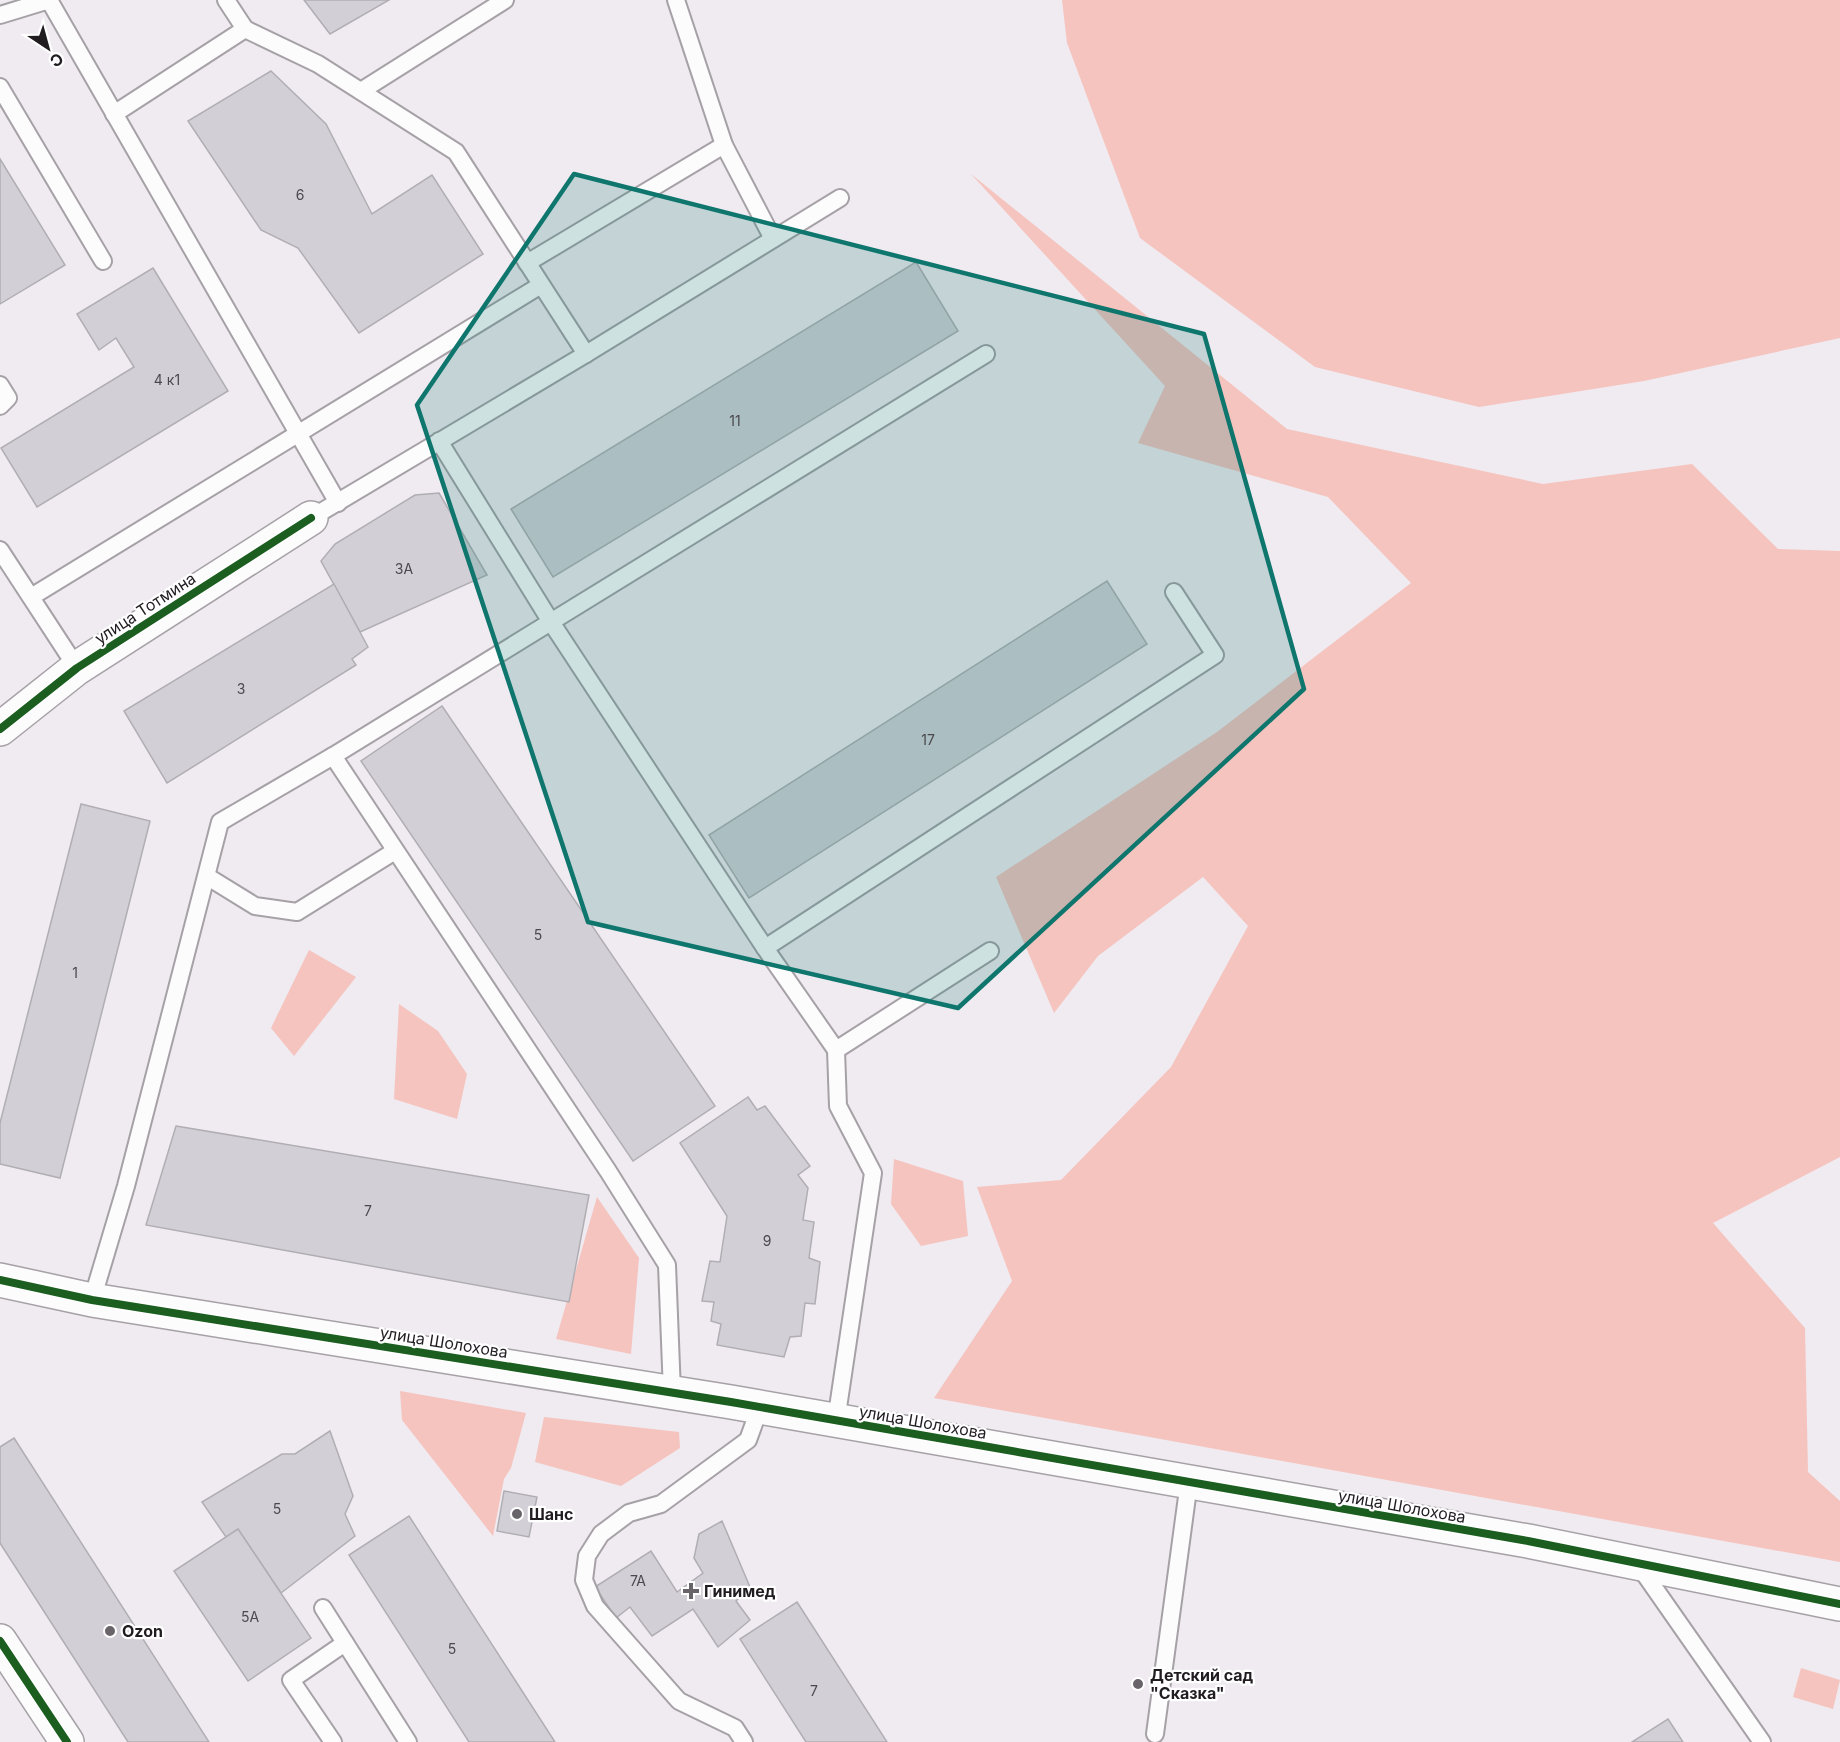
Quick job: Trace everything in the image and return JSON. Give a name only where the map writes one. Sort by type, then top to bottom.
[{"type":"street","name":"улица Тотмина","points":[[0,729],[77,668],[325,510]]},
{"type":"street","name":"улица Шолохова","points":[[0,1280],[92,1300],[672,1392],[1189,1482],[1637,1562],[1840,1604]]},
{"type":"street","points":[[0,1641],[67,1742]]},
{"type":"lane","points":[[0,15],[49,0],[298,433],[325,510],[586,354],[840,198]]},
{"type":"lane","points":[[226,0],[245,29],[318,64],[456,152],[586,354]]},
{"type":"lane","points":[[361,91],[505,0]]},
{"type":"lane","points":[[676,0],[724,145],[774,239]]},
{"type":"lane","points":[[114,114],[245,29]]},
{"type":"lane","points":[[0,87],[103,261]]},
{"type":"lane","points":[[527,263],[724,145]]},
{"type":"lane","points":[[30,597],[541,285]]},
{"type":"lane","points":[[92,1300],[126,1186],[208,877],[220,822],[333,756],[986,354]]},
{"type":"lane","points":[[0,385],[8,398],[0,406]]},
{"type":"lane","points":[[439,441],[550,622],[765,948],[836,1050],[838,1106],[873,1173],[836,1421]]},
{"type":"lane","points":[[0,550],[77,668]]},
{"type":"lane","points":[[765,948],[1215,655],[1174,592]]},
{"type":"lane","points":[[333,756],[608,1171],[667,1265],[672,1392]]},
{"type":"lane","points":[[208,877],[255,906],[297,912],[395,851]]},
{"type":"lane","points":[[836,1050],[990,951]]},
{"type":"lane","points":[[744,1742],[735,1728],[679,1701],[595,1606],[584,1580],[587,1556],[601,1534],[629,1513],[661,1504],[748,1440],[760,1407]]},
{"type":"lane","points":[[1155,1734],[1189,1482]]},
{"type":"lane","points":[[1637,1562],[1762,1742]]},
{"type":"lane","points":[[323,1608],[408,1742]]},
{"type":"lane","points":[[333,1742],[291,1680],[345,1643]]},
{"type":"highlighted area","points":[[574,174],[1204,334],[1304,689],[958,1008],[588,922],[417,405]]},
{"type":"shaded area","points":[[1062,0],[1840,0],[1840,338],[1644,381],[1479,407],[1315,367],[1140,238],[1067,43]]},
{"type":"shaded area","points":[[971,174],[1287,429],[1543,484],[1692,464],[1778,549],[1840,551],[1840,1157],[1713,1223],[1805,1328],[1808,1472],[1840,1501],[1840,1562],[934,1398],[1012,1281],[977,1187],[1061,1180],[1171,1067],[1248,926],[1203,877],[1098,956],[1054,1013],[996,877],[1217,732],[1411,583],[1328,497],[1138,443],[1165,386]]},
{"type":"shaded area","points":[[309,950],[356,977],[294,1056],[271,1028]]},
{"type":"shaded area","points":[[399,1004],[438,1031],[467,1074],[457,1119],[394,1099]]},
{"type":"shaded area","points":[[894,1159],[963,1181],[968,1236],[921,1246],[891,1204]]},
{"type":"shaded area","points":[[597,1197],[639,1258],[631,1354],[556,1339]]},
{"type":"shaded area","points":[[400,1391],[526,1413],[511,1468],[504,1479],[493,1536],[402,1420]]},
{"type":"shaded area","points":[[544,1417],[679,1432],[680,1448],[621,1486],[535,1462]]},
{"type":"shaded area","points":[[1801,1668],[1840,1680],[1833,1709],[1793,1697]]},
{"type":"building","points":[[304,0],[389,0],[330,34]]},
{"type":"building","points":[[271,71],[326,124],[372,214],[432,175],[483,254],[359,333],[298,248],[261,230],[188,121]]},
{"type":"building","points":[[0,159],[65,265],[0,304]]},
{"type":"building","points":[[916,262],[958,331],[553,577],[511,509]]},
{"type":"building","points":[[153,268],[228,391],[37,507],[1,448],[134,367],[116,338],[99,350],[77,314]]},
{"type":"building","points":[[439,493],[487,575],[360,632],[321,561],[335,544],[415,495]]},
{"type":"building","points":[[1107,581],[1147,644],[749,898],[709,835]]},
{"type":"building","points":[[334,584],[368,647],[352,659],[356,665],[167,783],[124,711]]},
{"type":"building","points":[[442,706],[715,1106],[633,1161],[361,761]]},
{"type":"building","points":[[81,804],[150,821],[60,1178],[0,1164],[0,1123]]},
{"type":"building","points":[[748,1097],[757,1110],[765,1106],[810,1166],[798,1175],[808,1188],[803,1220],[814,1222],[809,1258],[820,1262],[815,1304],[805,1303],[801,1336],[790,1337],[784,1357],[717,1345],[721,1324],[711,1321],[714,1302],[702,1301],[710,1261],[720,1262],[727,1216],[680,1143]]},
{"type":"building","points":[[176,1126],[589,1195],[569,1302],[146,1225]]},
{"type":"building","points":[[330,1431],[353,1496],[345,1514],[355,1536],[281,1593],[238,1529],[226,1537],[202,1502],[282,1454],[295,1454]]},
{"type":"building","points":[[14,1438],[209,1742],[128,1742],[0,1543],[0,1447]]},
{"type":"building","name":"Шанс","points":[[504,1491],[537,1497],[529,1537],[497,1531]]},
{"type":"building","points":[[409,1516],[555,1742],[469,1742],[349,1555]]},
{"type":"building","points":[[722,1521],[750,1587],[736,1601],[750,1620],[718,1647],[693,1609],[652,1636],[630,1607],[616,1618],[595,1587],[651,1551],[677,1592],[703,1573],[694,1558],[699,1534]]},
{"type":"building","points":[[238,1529],[311,1638],[248,1681],[174,1571]]},
{"type":"building","points":[[797,1602],[887,1742],[806,1742],[740,1639]]},
{"type":"building","points":[[1668,1719],[1683,1742],[1632,1742]]},
{"type":"cycle path","points":[[0,729],[77,668],[311,518]]},
{"type":"cycle path","points":[[0,1280],[92,1300],[731,1402],[1528,1541],[1840,1604]]},
{"type":"cycle path","points":[[0,1641],[67,1742]]},
{"type":"place","name":"Шанс","points":[[517,1514]]},
{"type":"place","name":"Гинимед","points":[[691,1591]]},
{"type":"place","name":"Ozon","points":[[110,1631]]},
{"type":"place","name":"Детский сад \"Сказка\"","points":[[1138,1684]]}]
